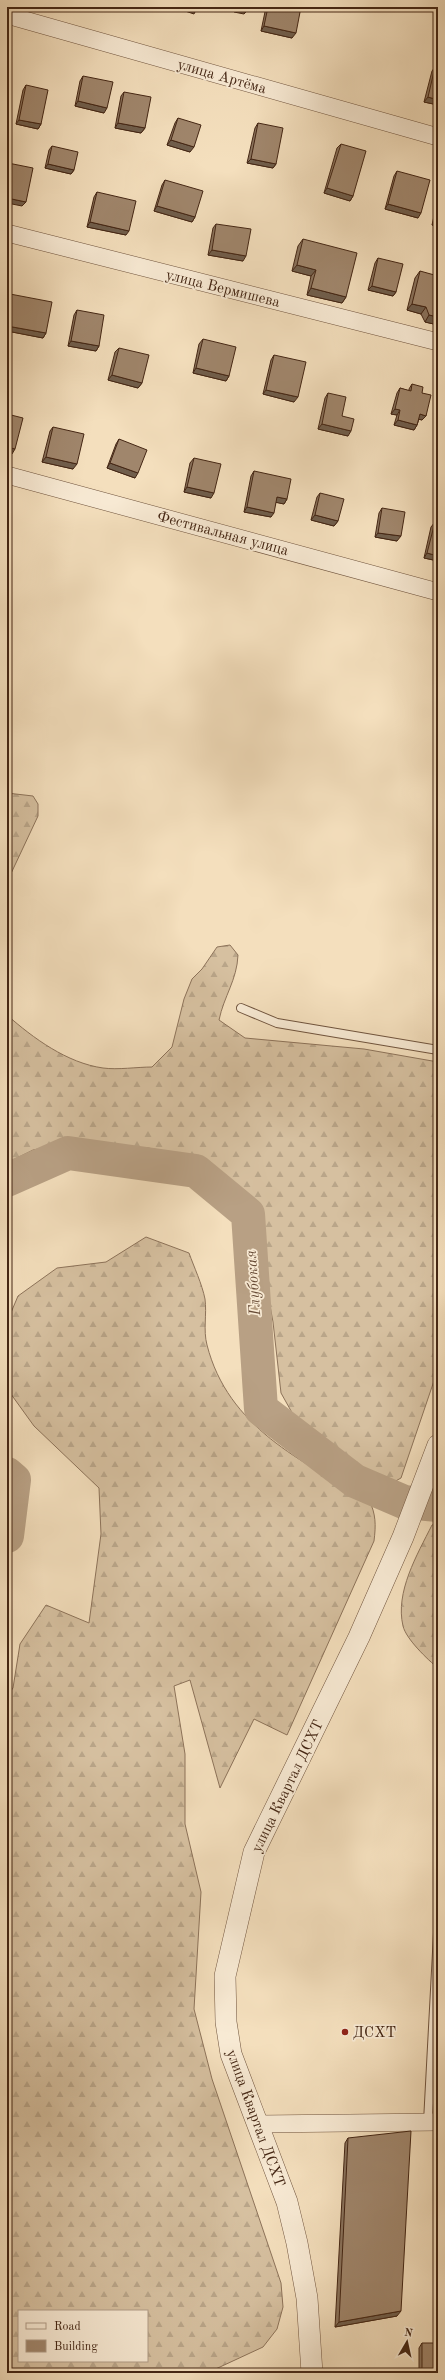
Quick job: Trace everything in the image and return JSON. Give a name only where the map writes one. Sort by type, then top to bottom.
[{"type":"street","name":"улица Артёма","points":[[7,15],[438,137]]},
{"type":"street","name":"улица Вермишева","points":[[7,233],[438,342]]},
{"type":"street","name":"Фестивальная улица","points":[[7,475],[438,592]]},
{"type":"street","name":"улица Квартал ДСХТ","points":[[312,2373],[307,2298],[297,2243],[287,2202],[259,2124],[237,2073],[231,2054],[225,2001],[225,1976],[229,1952],[248,1874],[261,1835],[359,1637],[403,1537],[438,1445]]},
{"type":"street","points":[[259,2124],[433,2122]]},
{"type":"lane","points":[[241,1008],[277,1023],[438,1050]]},
{"type":"lane","points":[[433,2122],[438,1933]]},
{"type":"green space","points":[[7,793],[33,796],[38,804],[38,816],[7,882]]},
{"type":"green space","points":[[230,945],[238,955],[237,964],[219,1020],[245,1038],[364,1049],[438,1062],[438,1369],[401,1478],[392,1483],[374,1478],[332,1451],[295,1418],[281,1393],[273,1322],[252,1208],[227,1182],[181,1154],[148,1148],[69,1143],[33,1150],[7,1163],[7,1015],[39,1041],[76,1061],[109,1069],[152,1067],[172,1047],[184,999],[192,979],[202,969],[217,947]]},
{"type":"green space","points":[[146,1237],[189,1253],[205,1299],[205,1334],[207,1345],[217,1374],[232,1398],[250,1420],[270,1439],[318,1471],[369,1500],[375,1520],[374,1541],[287,1735],[254,1719],[220,1788],[190,1680],[174,1686],[185,1754],[185,1824],[201,1892],[194,2009],[212,2079],[281,2283],[283,2307],[277,2329],[263,2347],[207,2373],[7,2373],[7,1696],[13,1688],[20,1644],[46,1605],[89,1623],[101,1534],[99,1488],[34,1426],[8,1390],[7,1322],[18,1296],[57,1268],[106,1262]]},
{"type":"green space","points":[[438,1523],[438,1668],[423,1655],[408,1637],[403,1626],[401,1613],[405,1587],[414,1561],[432,1525]]},
{"type":"building","points":[[236,7],[247,7],[246,12],[235,10]]},
{"type":"building","points":[[268,7],[301,7],[296,33],[264,26]]},
{"type":"building","points":[[435,67],[438,67],[438,100],[428,97]]},
{"type":"building","points":[[83,76],[113,82],[107,108],[78,101]]},
{"type":"building","points":[[26,85],[48,90],[41,124],[19,120]]},
{"type":"building","points":[[124,92],[151,97],[145,128],[118,123]]},
{"type":"building","points":[[178,118],[201,125],[194,147],[171,140]]},
{"type":"building","points":[[258,123],[283,128],[276,164],[251,159]]},
{"type":"building","points":[[341,144],[366,151],[353,196],[327,188]]},
{"type":"building","points":[[52,146],[78,152],[74,170],[48,164]]},
{"type":"building","points":[[8,163],[33,168],[26,202],[7,198]]},
{"type":"building","points":[[397,171],[430,180],[421,213],[388,204]]},
{"type":"building","points":[[165,180],[203,191],[195,217],[157,206]]},
{"type":"building","points":[[97,192],[136,201],[129,231],[90,222]]},
{"type":"building","points":[[438,209],[438,221],[436,220]]},
{"type":"building","points":[[216,224],[251,229],[246,256],[212,250]]},
{"type":"building","points":[[303,239],[357,253],[346,297],[311,288],[316,270],[297,265]]},
{"type":"building","points":[[378,258],[403,264],[396,292],[372,286]]},
{"type":"building","points":[[420,271],[438,276],[438,317],[429,315],[426,307],[412,304]]},
{"type":"building","points":[[10,294],[52,302],[46,333],[7,326],[7,309]]},
{"type":"building","points":[[77,310],[104,315],[99,346],[71,341]]},
{"type":"building","points":[[203,339],[236,347],[229,376],[196,368]]},
{"type":"building","points":[[119,348],[149,355],[142,383],[112,375]]},
{"type":"building","points":[[274,355],[306,362],[298,397],[266,390]]},
{"type":"building","points":[[412,384],[423,387],[422,393],[431,395],[426,416],[420,414],[417,425],[398,420],[400,410],[395,409],[400,388],[411,391]]},
{"type":"building","points":[[328,393],[346,397],[342,416],[354,419],[351,431],[322,424]]},
{"type":"building","points":[[7,414],[23,418],[15,449],[7,447]]},
{"type":"building","points":[[53,427],[84,434],[77,464],[46,457]]},
{"type":"building","points":[[119,439],[147,450],[138,473],[110,463]]},
{"type":"building","points":[[194,458],[221,464],[214,493],[187,487]]},
{"type":"building","points":[[254,471],[291,479],[287,499],[277,497],[274,513],[247,507]]},
{"type":"building","points":[[320,493],[344,499],[338,521],[315,515]]},
{"type":"building","points":[[382,508],[405,512],[401,536],[378,533]]},
{"type":"building","points":[[435,522],[438,523],[438,556],[427,553]]},
{"type":"building","points":[[411,2131],[401,2311],[339,2322],[348,2138]]},
{"type":"building","points":[[422,2343],[438,2343],[438,2373],[422,2373]]},
{"type":"waterway","name":"Глубокая","points":[[7,1180],[68,1153],[196,1171],[248,1214],[261,1409],[355,1481],[404,1502],[438,1505]]},
{"type":"waterway","name":"Глубокая","points":[[7,1474],[14,1480],[7,1536]]},
{"type":"place","name":"ДСХТ","points":[[345,2032]]}]
